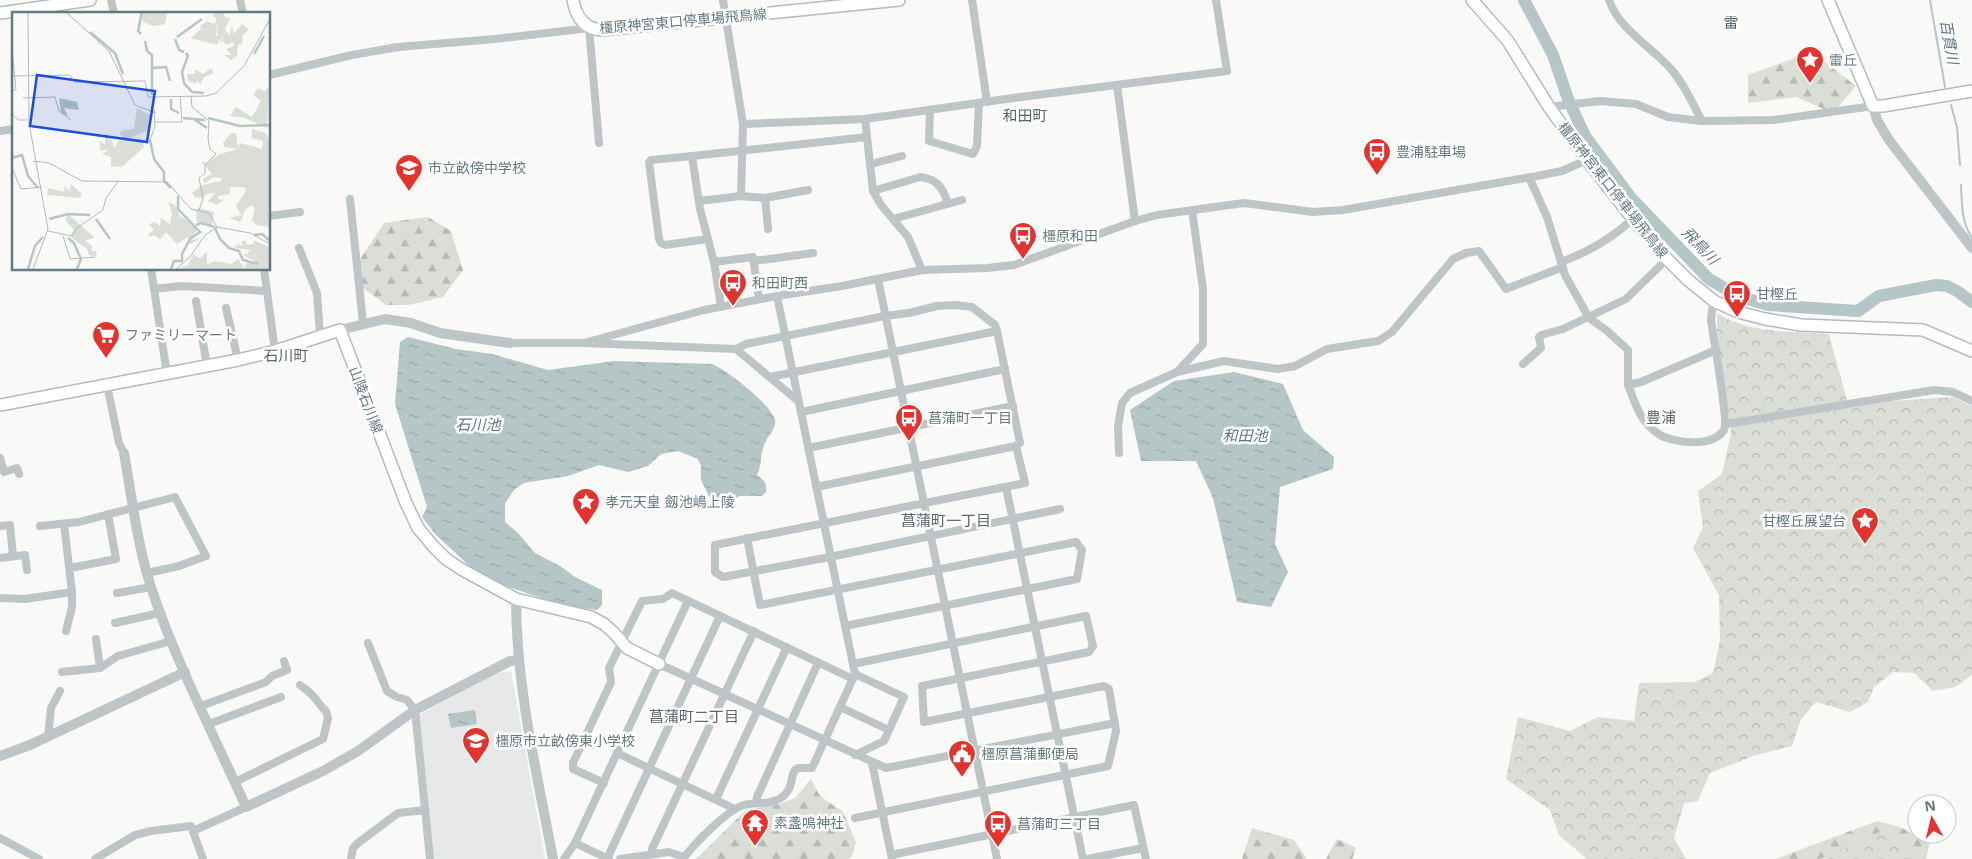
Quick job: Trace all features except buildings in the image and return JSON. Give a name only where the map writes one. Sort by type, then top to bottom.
[{"type":"main road","points":[[0,13],[90,0]]},
{"type":"main road","name":"橿原神宮東口停車場飛鳥線","points":[[573,0],[580,20],[589,28],[602,30],[899,0]]},
{"type":"main road","name":"橿原神宮東口停車場飛鳥線","points":[[1472,0],[1508,41],[1550,107],[1587,160],[1633,219],[1667,259],[1688,280],[1714,301],[1738,312],[1801,325],[1923,330],[1972,351]]},
{"type":"main road","points":[[1828,0],[1874,106],[1972,91]]},
{"type":"main road","points":[[0,405],[238,360],[275,351],[340,330]]},
{"type":"main road","name":"山陵石川線","points":[[340,330],[393,472],[418,528],[446,559],[516,599],[591,617],[604,624],[622,644],[659,664]]},
{"type":"street","points":[[723,0],[743,124],[741,196]]},
{"type":"street","points":[[930,110],[929,141],[973,154],[977,146],[983,102],[972,0]]},
{"type":"street","points":[[743,124],[865,119],[1227,71],[1216,0]]},
{"type":"street","points":[[1609,0],[1618,20],[1672,70],[1685,88],[1702,121]]},
{"type":"street","points":[[270,76],[398,47],[495,39],[589,28],[599,143]]},
{"type":"street","points":[[1117,85],[1135,221]]},
{"type":"street","points":[[1550,107],[1600,101],[1636,104],[1668,117],[1702,121],[1774,120],[1874,106],[1878,120],[1889,140],[1972,248]]},
{"type":"street","points":[[865,119],[873,191],[908,237],[922,270]]},
{"type":"street","points":[[708,239],[665,245],[661,243],[648,162],[651,160],[867,137]]},
{"type":"street","points":[[692,156],[699,201],[714,262],[721,306]]},
{"type":"street","points":[[871,164],[902,156]]},
{"type":"street","points":[[584,343],[721,306],[922,270],[987,268],[1014,265],[1135,221],[1157,215],[1244,203],[1313,212],[1342,210],[1529,177],[1562,170],[1587,160]]},
{"type":"street","points":[[873,191],[920,177],[926,178],[938,183],[944,190],[948,204]]},
{"type":"street","points":[[1529,177],[1547,216],[1565,275],[1589,318],[1606,330],[1628,350],[1628,385],[1644,420],[1663,437],[1700,443],[1713,439],[1724,430],[1726,424],[1711,318],[1714,301]]},
{"type":"street","points":[[699,201],[741,196],[765,198],[808,190]]},
{"type":"street","points":[[765,198],[768,228]]},
{"type":"street","points":[[350,200],[363,323]]},
{"type":"street","points":[[893,219],[962,200]]},
{"type":"street","points":[[1177,372],[1203,344],[1203,289],[1192,210]]},
{"type":"street","points":[[270,216],[300,212]]},
{"type":"street","points":[[1119,453],[1118,426],[1122,403],[1130,393],[1177,372],[1224,361],[1278,369],[1295,366],[1327,349],[1378,341],[1392,332],[1453,259],[1466,253],[1478,251],[1506,289],[1598,247],[1614,237],[1633,219]]},
{"type":"street","points":[[299,248],[317,293],[320,336]]},
{"type":"street","points":[[754,261],[813,253]]},
{"type":"street","points":[[714,262],[754,257],[760,299]]},
{"type":"street","points":[[1523,364],[1541,348],[1539,337],[1541,335],[1563,330],[1626,299],[1667,259]]},
{"type":"street","points":[[151,270],[167,374]]},
{"type":"street","points":[[264,270],[275,351]]},
{"type":"street","points":[[878,279],[997,859]]},
{"type":"street","points":[[154,288],[181,286],[266,291]]},
{"type":"street","points":[[620,859],[668,852],[684,858],[718,822],[736,808],[776,801],[782,797],[792,785],[795,770],[798,768],[812,768],[854,676],[846,626],[830,557],[777,296]]},
{"type":"street","points":[[196,301],[207,366]]},
{"type":"street","points":[[340,330],[386,319],[411,323],[440,333],[510,343],[584,343],[736,349],[746,344],[955,304],[972,307],[995,325],[1006,369],[1020,443],[1016,446],[816,487]]},
{"type":"street","points":[[226,308],[238,360]]},
{"type":"street","points":[[770,377],[997,331]]},
{"type":"street","points":[[736,349],[798,401]]},
{"type":"street","points":[[1628,385],[1641,382],[1716,350]]},
{"type":"street","points":[[801,412],[1006,369]]},
{"type":"street","points":[[107,385],[119,443],[124,453],[140,544],[151,587],[171,640],[246,807]]},
{"type":"street","points":[[1726,424],[1934,390],[1954,392],[1972,401]]},
{"type":"street","points":[[808,448],[1013,406]]},
{"type":"street","points":[[1016,446],[1025,483],[715,545],[715,572],[723,577],[754,572],[1060,509]]},
{"type":"street","points":[[0,458],[4,472],[17,468],[19,474]]},
{"type":"street","points":[[1006,487],[1085,859],[1143,848]]},
{"type":"street","points":[[40,526],[64,524],[175,497],[206,556],[180,566],[147,573]]},
{"type":"street","points":[[70,568],[116,559],[108,514]]},
{"type":"street","points":[[64,524],[72,592],[72,607],[66,631]]},
{"type":"street","points":[[0,526],[10,525],[13,556]]},
{"type":"street","points":[[747,538],[760,605],[1076,542],[1082,550],[1077,579],[846,626]]},
{"type":"street","points":[[0,558],[25,555],[27,570]]},
{"type":"street","points":[[117,593],[151,587]]},
{"type":"street","points":[[0,598],[25,599],[72,592]]},
{"type":"street","points":[[604,783],[573,769],[573,763],[611,682],[610,668],[642,601],[663,599],[672,593],[818,663],[904,697],[884,741],[855,755]]},
{"type":"street","points":[[516,599],[518,660],[553,859]]},
{"type":"street","points":[[564,859],[575,843],[604,783],[688,600]]},
{"type":"street","points":[[115,624],[160,613]]},
{"type":"street","points":[[575,843],[608,859],[720,616]]},
{"type":"street","points":[[853,664],[1086,616],[1094,646],[1089,652],[922,686],[924,722],[1104,686],[1109,689],[1116,731],[1108,766],[855,818]]},
{"type":"street","points":[[652,854],[652,849],[754,631]]},
{"type":"street","points":[[96,640],[100,668]]},
{"type":"street","points":[[62,672],[100,668],[118,656],[171,640]]},
{"type":"street","points":[[368,643],[387,691],[407,700],[415,710],[430,859]]},
{"type":"street","points":[[716,798],[787,647]]},
{"type":"street","points":[[193,831],[323,771],[344,759],[415,710],[510,661],[518,660]]},
{"type":"street","points":[[201,706],[266,682],[272,676],[287,670],[284,661]]},
{"type":"street","points":[[756,803],[789,724],[818,663]]},
{"type":"street","points":[[659,664],[886,768],[1115,723]]},
{"type":"street","points":[[0,756],[48,737],[185,672]]},
{"type":"street","points":[[235,782],[322,740],[328,718],[326,711],[322,709],[317,699],[310,692],[300,686]]},
{"type":"street","points":[[48,737],[51,708],[60,691]]},
{"type":"street","points":[[209,724],[280,697]]},
{"type":"street","points":[[840,707],[889,730]]},
{"type":"street","points":[[617,753],[736,808]]},
{"type":"street","points":[[872,763],[891,857],[1134,805],[1146,859]]},
{"type":"street","points":[[351,859],[353,848],[398,813],[425,810]]},
{"type":"street","points":[[95,859],[135,835],[191,826],[202,859]]},
{"type":"street","points":[[0,838],[39,859]]},
{"type":"shaded area","name":"橿原市立畝傍東小学校","points":[[511,671],[545,859],[433,859],[419,715],[497,673]]},
{"type":"green space","points":[[1812,52],[1856,86],[1833,113],[1796,97],[1748,103],[1748,75]]},
{"type":"green space","points":[[428,217],[451,231],[463,270],[443,297],[408,305],[386,305],[363,288],[359,261],[384,223]]},
{"type":"green space","points":[[1717,313],[1729,320],[1757,328],[1786,332],[1829,334],[1849,408],[1891,401],[1953,397],[1972,406],[1972,675],[1955,687],[1933,691],[1914,673],[1893,672],[1874,687],[1868,702],[1850,712],[1816,702],[1801,719],[1792,746],[1756,755],[1710,773],[1698,801],[1684,803],[1674,838],[1686,859],[1587,859],[1559,835],[1550,810],[1506,779],[1518,717],[1570,731],[1598,717],[1634,721],[1639,683],[1695,682],[1713,673],[1720,640],[1719,595],[1693,548],[1703,527],[1698,491],[1722,474],[1731,433],[1717,333]]},
{"type":"green space","points":[[811,779],[820,796],[843,812],[856,842],[852,856],[848,859],[696,859],[746,810],[779,804],[795,798]]},
{"type":"green space","points":[[1877,821],[1907,830],[1907,844],[1930,844],[1926,859],[1775,859]]},
{"type":"green space","points":[[1252,828],[1294,840],[1307,859],[1242,859]]},
{"type":"green space","points":[[1882,831],[1911,848],[1911,859],[1819,859]]},
{"type":"green space","points":[[1337,839],[1356,848],[1352,859],[1326,859]]},
{"type":"water","name":"石川池","points":[[408,337],[456,349],[492,354],[548,370],[614,361],[712,364],[728,373],[758,397],[775,420],[774,428],[764,446],[757,475],[762,478],[766,486],[766,492],[762,496],[740,496],[727,503],[713,504],[701,480],[701,466],[698,459],[678,451],[661,454],[648,466],[628,472],[599,465],[568,476],[524,483],[514,490],[505,503],[505,522],[518,533],[535,553],[560,566],[575,577],[602,590],[602,605],[597,610],[564,606],[497,583],[477,573],[436,535],[422,517],[427,507],[395,404],[400,342]]},
{"type":"water","name":"和田池","points":[[1234,372],[1283,384],[1303,430],[1334,457],[1333,469],[1280,487],[1275,544],[1288,572],[1271,607],[1237,602],[1213,498],[1196,461],[1141,461],[1130,410],[1174,381]]},
{"type":"water","points":[[475,710],[477,724],[451,728],[448,714]]},
{"type":"waterway","name":"飛鳥川","points":[[1524,0],[1553,55],[1568,99],[1585,136],[1632,199],[1709,279],[1738,296],[1768,305],[1858,311],[1879,296],[1936,285],[1947,286],[1972,302]]},
{"type":"waterway","name":"百貫川","points":[[1930,0],[1945,87]]},
{"type":"waterway","name":"百貫川","points":[[1951,105],[1957,127],[1960,165]]},
{"type":"waterway","name":"百貫川","points":[[1961,185],[1964,219],[1972,238]]},
{"type":"place","name":"雷丘","points":[[1810,84]]},
{"type":"place","name":"豊浦駐車場","points":[[1377,176]]},
{"type":"place","name":"市立畝傍中学校","points":[[409,192]]},
{"type":"place","name":"橿原和田","points":[[1023,260]]},
{"type":"place","name":"和田町西","points":[[733,307]]},
{"type":"place","name":"甘樫丘","points":[[1737,318]]},
{"type":"place","name":"ファミリーマート","points":[[106,359]]},
{"type":"place","name":"菖蒲町一丁目","points":[[909,442]]},
{"type":"place","name":"孝元天皇 劔池嶋上陵","points":[[586,526]]},
{"type":"place","name":"甘樫丘展望台","points":[[1865,545]]},
{"type":"place","name":"橿原市立畝傍東小学校","points":[[476,765]]},
{"type":"place","name":"橿原菖蒲郵便局","points":[[962,778]]},
{"type":"place","name":"素盞嗚神社","points":[[755,847]]},
{"type":"place","name":"菖蒲町三丁目","points":[[998,848]]},
{"type":"district","name":"雷","points":[[1731,23]]},
{"type":"district","name":"和田町","points":[[1025,116]]},
{"type":"district","name":"石川町","points":[[286,356]]},
{"type":"district","name":"豊浦","points":[[1661,418]]},
{"type":"district","name":"菖蒲町一丁目","points":[[946,521]]},
{"type":"district","name":"菖蒲町二丁目","points":[[694,717]]}]
